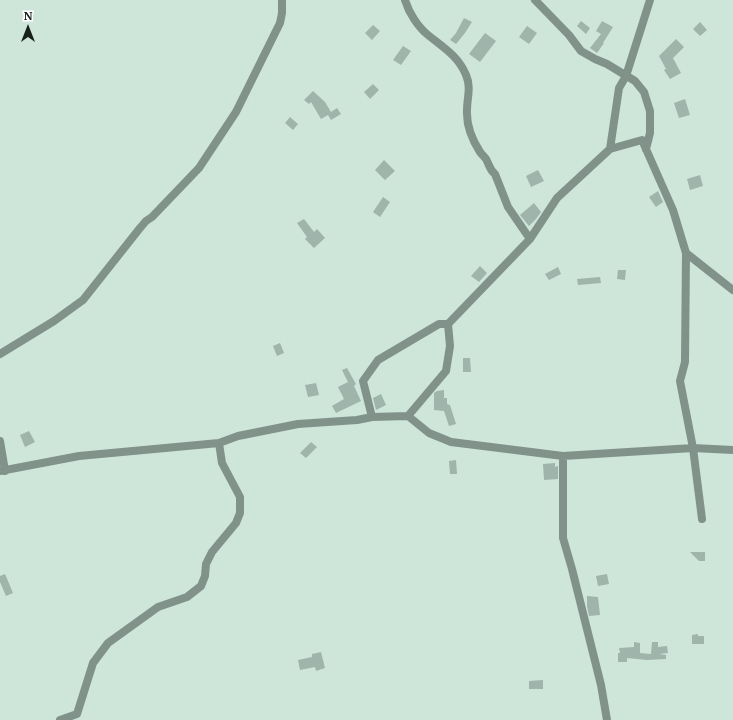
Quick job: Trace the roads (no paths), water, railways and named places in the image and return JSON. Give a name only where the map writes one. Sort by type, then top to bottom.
[{"type":"street","points":[[0,354],[54,321],[84,300],[146,221],[152,217],[199,168],[236,112],[280,23],[282,0]]},
{"type":"street","points":[[405,0],[407,7],[417,23],[427,35],[451,52],[465,72],[469,82],[467,114],[471,133],[479,151],[495,174],[508,207],[530,239]]},
{"type":"street","points":[[535,0],[581,51],[635,80],[644,92],[650,111],[650,133],[646,149]]},
{"type":"street","points":[[610,149],[619,88],[626,76],[650,0]]},
{"type":"street","points":[[372,417],[363,381],[378,360],[439,324],[448,324],[530,239],[557,198],[610,149],[642,140],[673,210],[686,253],[685,362],[680,381],[693,448],[702,519]]},
{"type":"street","points":[[686,253],[733,290]]},
{"type":"street","points":[[408,416],[446,371],[450,346],[448,324]]},
{"type":"street","points":[[0,441],[2,471],[79,456],[219,443],[238,436],[298,424],[357,420],[372,417],[408,416],[428,433],[451,442],[563,456],[693,448],[733,450]]},
{"type":"street","points":[[60,720],[77,714],[93,662],[108,643],[158,608],[187,598],[201,586],[205,576],[206,564],[212,552],[236,522],[240,513],[240,497],[222,463],[219,443]]},
{"type":"street","points":[[563,456],[563,538],[602,685],[607,720]]}]
